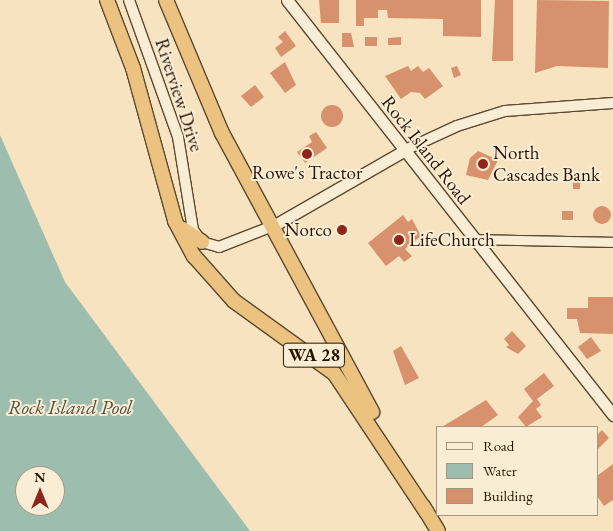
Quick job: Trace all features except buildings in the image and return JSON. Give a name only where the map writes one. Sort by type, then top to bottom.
[{"type":"highway","name":"WA 28","points":[[107,0],[133,68],[176,221],[194,256],[218,286],[318,358],[339,380],[438,531]]},
{"type":"highway","points":[[166,0],[222,132],[427,513]]},
{"type":"highway","points":[[176,221],[202,242]]},
{"type":"main road","name":"Rock Island Road","points":[[287,0],[613,415]]},
{"type":"main road","points":[[273,226],[405,150]]},
{"type":"street","name":"Riverview Drive","points":[[129,0],[176,131],[190,222],[202,242]]},
{"type":"street","points":[[405,150],[457,126],[505,111],[613,103]]},
{"type":"street","points":[[202,242],[229,246],[273,226]]},
{"type":"street","points":[[474,239],[613,242]]},
{"type":"water","name":"Rock Island Pool","points":[[0,135],[65,282],[250,531],[0,531]]},
{"type":"place","name":"Rowe's Tractor","points":[[307,154]]},
{"type":"place","name":"North Cascades Bank","points":[[483,164]]},
{"type":"place","name":"Norco","points":[[342,230]]},
{"type":"place","name":"LifeChurch","points":[[399,240]]}]
